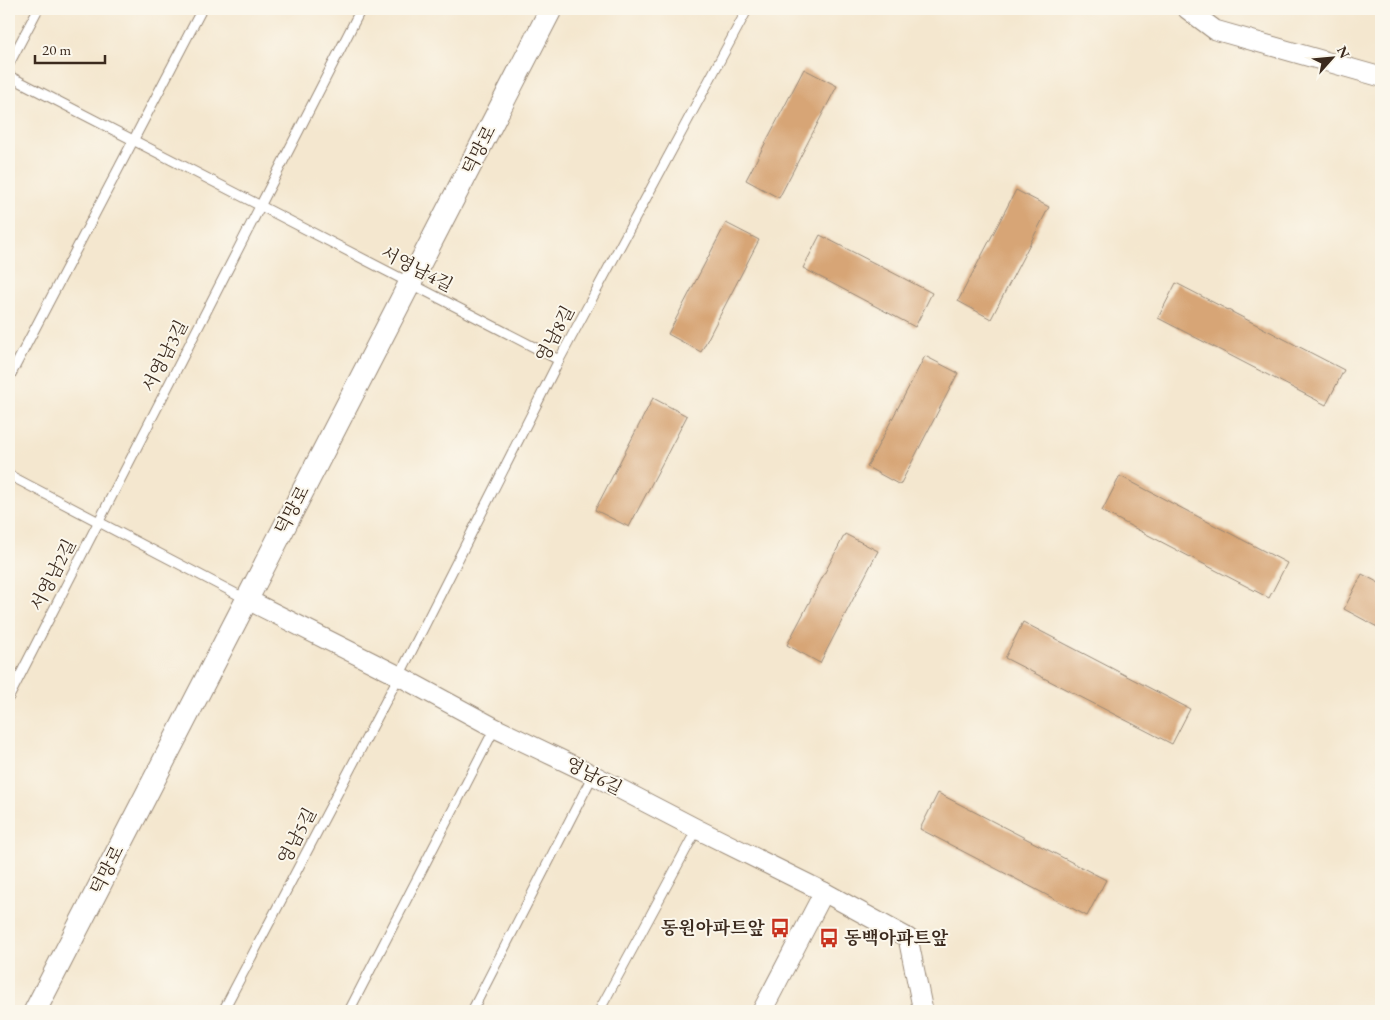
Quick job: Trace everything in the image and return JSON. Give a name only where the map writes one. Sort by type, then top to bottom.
[{"type":"street","name":"덕망로","points":[[35,1011],[551,9]]},
{"type":"street","points":[[1187,9],[1215,30],[1381,77]]},
{"type":"street","name":"영남6길","points":[[246,598],[399,676],[495,728],[593,774],[697,829],[824,892],[908,938],[922,1011]]},
{"type":"street","points":[[762,1011],[824,892]]},
{"type":"lane","points":[[9,64],[38,9]]},
{"type":"lane","points":[[9,378],[202,9]]},
{"type":"lane","points":[[260,206],[361,9]]},
{"type":"lane","name":"영남8길","points":[[399,676],[559,360],[746,10]]},
{"type":"lane","name":"서영남4길","points":[[9,76],[559,360]]},
{"type":"lane","name":"서영남3길","points":[[98,521],[260,206]]},
{"type":"lane","points":[[9,475],[246,598]]},
{"type":"lane","name":"서영남2길","points":[[9,697],[98,521]]},
{"type":"lane","name":"영남5길","points":[[223,1011],[399,676]]},
{"type":"lane","points":[[349,1011],[495,728]]},
{"type":"lane","points":[[472,1011],[593,774]]},
{"type":"lane","points":[[599,1011],[697,829]]},
{"type":"building","points":[[804,69],[837,86],[779,198],[746,180]]},
{"type":"building","points":[[1016,190],[1049,207],[991,319],[958,301]]},
{"type":"building","points":[[726,223],[759,240],[701,352],[668,334]]},
{"type":"building","points":[[820,235],[932,293],[915,327],[803,268]]},
{"type":"building","points":[[1176,283],[1344,370],[1326,405],[1158,318]]},
{"type":"building","points":[[925,356],[958,373],[900,485],[867,467]]},
{"type":"building","points":[[653,398],[687,416],[629,527],[595,510]]},
{"type":"building","points":[[1120,476],[1287,563],[1269,598],[1102,511]]},
{"type":"building","points":[[845,534],[878,551],[820,663],[787,645]]},
{"type":"building","points":[[1362,574],[1381,584],[1381,629],[1344,609]]},
{"type":"building","points":[[1023,622],[1190,709],[1172,744],[1005,658]]},
{"type":"building","points":[[938,793],[1106,880],[1087,916],[920,829]]},
{"type":"place","name":"동원아파트앞","points":[[780,928]]},
{"type":"place","name":"동백아파트앞","points":[[829,938]]}]
